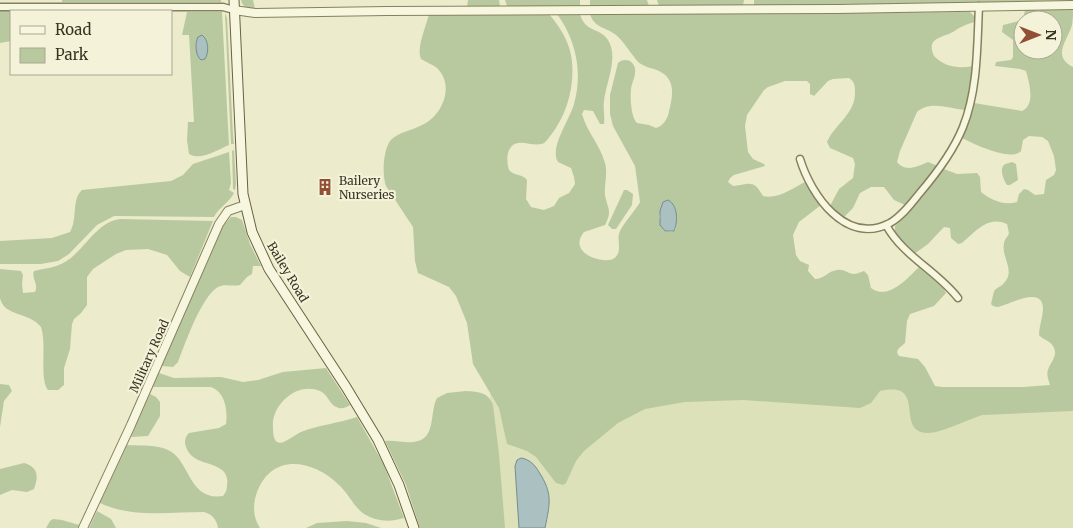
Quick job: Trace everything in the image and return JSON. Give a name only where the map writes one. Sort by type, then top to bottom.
[{"type":"main road","name":"Bailey Road","points":[[234,0],[245,205],[252,232],[267,265],[346,387],[382,447],[399,485],[414,528]]},
{"type":"street","points":[[0,7],[223,7],[252,13],[847,9],[1073,4]]},
{"type":"street","points":[[800,159],[809,183],[827,208],[845,223],[873,228],[886,224],[901,215],[946,161],[959,135],[974,85],[979,6]]},
{"type":"street","name":"Military Road","points":[[83,528],[133,420],[220,222],[228,211],[245,205]]},
{"type":"street","points":[[886,224],[894,239],[904,250],[948,285],[958,298]]},
{"type":"green space","points":[[62,0],[221,0],[221,2],[62,2]]},
{"type":"green space","points":[[241,0],[253,0],[255,9],[244,6]]},
{"type":"green space","points":[[468,0],[499,0],[500,6],[467,7]]},
{"type":"green space","points":[[505,0],[580,0],[580,6],[507,6]]},
{"type":"green space","points":[[590,0],[647,0],[649,6],[590,6]]},
{"type":"green space","points":[[657,0],[744,0],[743,6],[659,6]]},
{"type":"green space","points":[[754,0],[1073,0],[870,5],[754,5]]},
{"type":"green space","points":[[1073,9],[1072,25],[1063,48],[1063,10],[1025,10]]},
{"type":"green space","points":[[0,11],[10,11],[10,41],[0,43]]},
{"type":"green space","points":[[187,12],[222,12],[229,145],[204,156],[189,154],[187,140],[188,122],[194,122],[189,35],[182,35]]},
{"type":"green space","points":[[970,12],[975,17],[975,22],[936,39],[932,46],[934,56],[947,65],[957,67],[973,66],[965,110],[928,106],[917,112],[897,162],[908,168],[928,162],[938,166],[905,205],[894,200],[884,187],[871,187],[860,193],[853,208],[843,218],[830,206],[839,189],[853,178],[855,164],[853,158],[830,148],[827,142],[852,107],[855,86],[849,78],[828,81],[814,96],[810,94],[810,84],[807,81],[785,81],[764,90],[747,115],[745,126],[748,152],[753,159],[765,166],[734,175],[728,182],[733,186],[754,185],[763,196],[768,197],[785,193],[805,182],[821,205],[799,222],[793,235],[796,255],[800,261],[809,265],[808,271],[815,279],[837,270],[853,274],[864,271],[868,275],[871,288],[884,292],[897,286],[919,267],[942,285],[946,293],[934,306],[910,314],[907,321],[905,343],[897,352],[899,356],[918,359],[925,367],[935,386],[1023,387],[1050,385],[1047,372],[1055,351],[1051,344],[1039,335],[1043,311],[1041,301],[1031,297],[997,307],[991,304],[994,291],[1004,283],[1009,274],[1004,254],[1005,241],[1009,233],[1007,224],[1000,222],[988,223],[958,244],[951,238],[950,228],[944,227],[928,244],[914,254],[895,234],[895,226],[944,169],[957,174],[977,173],[980,177],[981,192],[993,200],[1003,203],[1017,202],[1019,194],[1024,189],[1035,195],[1044,194],[1046,180],[1054,175],[1056,170],[1054,156],[1048,141],[1042,137],[1029,136],[1023,140],[1021,151],[1016,154],[1009,154],[992,151],[962,138],[974,103],[1022,111],[1029,104],[1029,81],[1026,71],[995,66],[996,62],[1011,60],[1013,57],[1013,60],[1063,60],[1063,58],[1066,63],[1073,67],[1073,411],[983,415],[940,431],[928,433],[918,430],[913,424],[907,399],[903,393],[895,390],[880,391],[871,403],[860,408],[743,400],[685,402],[645,409],[618,423],[584,451],[576,461],[566,483],[563,485],[556,483],[536,457],[527,451],[507,444],[499,408],[473,364],[467,323],[456,296],[449,287],[418,273],[415,261],[413,227],[386,186],[385,181],[385,157],[390,141],[397,135],[420,126],[431,119],[441,107],[444,99],[446,91],[443,76],[436,67],[421,59],[420,54],[429,14],[549,14],[563,33],[571,55],[572,76],[569,97],[562,117],[544,143],[514,144],[509,149],[507,161],[509,170],[527,180],[526,199],[531,207],[544,210],[554,206],[559,198],[569,193],[575,184],[571,168],[558,162],[556,156],[558,141],[574,104],[578,80],[578,68],[573,45],[564,24],[557,14],[580,14],[585,24],[601,33],[608,40],[611,47],[612,62],[604,101],[604,124],[600,124],[593,111],[584,110],[582,114],[605,163],[605,195],[609,216],[605,225],[584,232],[580,239],[580,246],[588,255],[601,260],[608,260],[613,259],[618,254],[620,231],[640,202],[635,166],[613,126],[610,114],[610,95],[618,63],[626,60],[633,63],[635,69],[631,89],[631,102],[633,116],[637,123],[656,128],[663,124],[672,100],[672,88],[671,83],[664,74],[639,62],[619,38],[612,32],[597,25],[590,14]],"holes":[[[669,201],[674,206],[676,229],[672,232],[664,231],[659,217],[663,202]]]},
{"type":"green space","points":[[225,13],[227,18],[234,144],[231,144]]},
{"type":"green space","points":[[1013,22],[1013,40],[1002,32],[1003,25]]},
{"type":"green space","points":[[234,150],[235,190],[233,189],[232,151]]},
{"type":"green space","points":[[229,152],[231,183],[229,190],[234,193],[214,217],[114,216],[97,225],[69,254],[58,261],[41,264],[0,264],[0,241],[52,238],[70,232],[74,221],[75,204],[82,190],[171,181],[183,175],[193,164]]},
{"type":"green space","points":[[1012,162],[1016,164],[1018,180],[1007,185],[1003,178],[1002,169],[1004,165]]},
{"type":"green space","points":[[624,190],[633,194],[632,205],[616,229],[612,229],[608,225]]},
{"type":"green space","points":[[231,217],[242,220],[250,244],[261,266],[253,266],[252,274],[240,285],[221,286],[212,292],[194,322],[178,362],[173,367],[162,366],[223,226]]},
{"type":"green space","points":[[120,219],[213,221],[190,277],[180,271],[167,255],[148,249],[126,250],[116,254],[93,269],[87,277],[87,305],[74,319],[72,324],[70,349],[64,368],[64,385],[58,390],[48,390],[45,385],[43,370],[43,334],[41,327],[31,319],[12,312],[2,304],[0,298],[0,269],[21,271],[23,275],[23,293],[35,292],[34,271],[54,267],[65,262],[104,225]]},
{"type":"green space","points":[[326,368],[350,405],[342,408],[336,407],[320,391],[303,389],[294,392],[281,403],[276,411],[273,427],[275,439],[280,443],[298,433],[357,417],[384,465],[404,518],[384,520],[369,517],[360,511],[342,488],[328,476],[303,465],[291,464],[279,467],[269,473],[261,484],[254,506],[255,518],[260,528],[218,528],[214,518],[204,512],[125,511],[100,503],[127,445],[151,446],[168,450],[179,459],[192,481],[204,493],[212,496],[223,496],[226,492],[227,479],[224,472],[218,467],[193,457],[185,443],[189,433],[219,428],[226,424],[226,407],[220,393],[211,387],[153,387],[159,373],[174,378],[221,377],[243,382],[258,380],[283,372]]},
{"type":"green space","points":[[0,384],[9,385],[12,391],[4,401],[0,427]]},
{"type":"green space","points":[[1073,387],[1073,528],[491,528],[490,390],[674,391]]},
{"type":"green space","points":[[479,392],[486,395],[493,405],[505,528],[420,528],[406,485],[385,441],[413,442],[421,440],[429,431],[437,398],[447,393]]},
{"type":"green space","points":[[150,394],[160,402],[160,416],[148,436],[131,437]]},
{"type":"green space","points":[[24,463],[35,470],[37,480],[34,489],[27,492],[12,490],[0,495],[0,469]]},
{"type":"green space","points":[[97,511],[111,519],[116,528],[89,528]]},
{"type":"green space","points":[[53,519],[79,525],[78,528],[46,528]]},
{"type":"green space","points":[[347,521],[366,523],[381,528],[306,528],[317,523]]},
{"type":"shaded area","points":[[202,35],[206,40],[208,50],[205,59],[201,60],[197,52],[196,42],[198,37]]},
{"type":"shaded area","points":[[668,200],[674,206],[676,214],[674,231],[665,231],[660,225],[660,211],[663,202]]},
{"type":"shaded area","points":[[521,458],[534,465],[547,487],[549,505],[545,528],[519,528],[515,466],[517,460]]},
{"type":"place","name":"Bailery Nurseries","points":[[325,187]]}]
